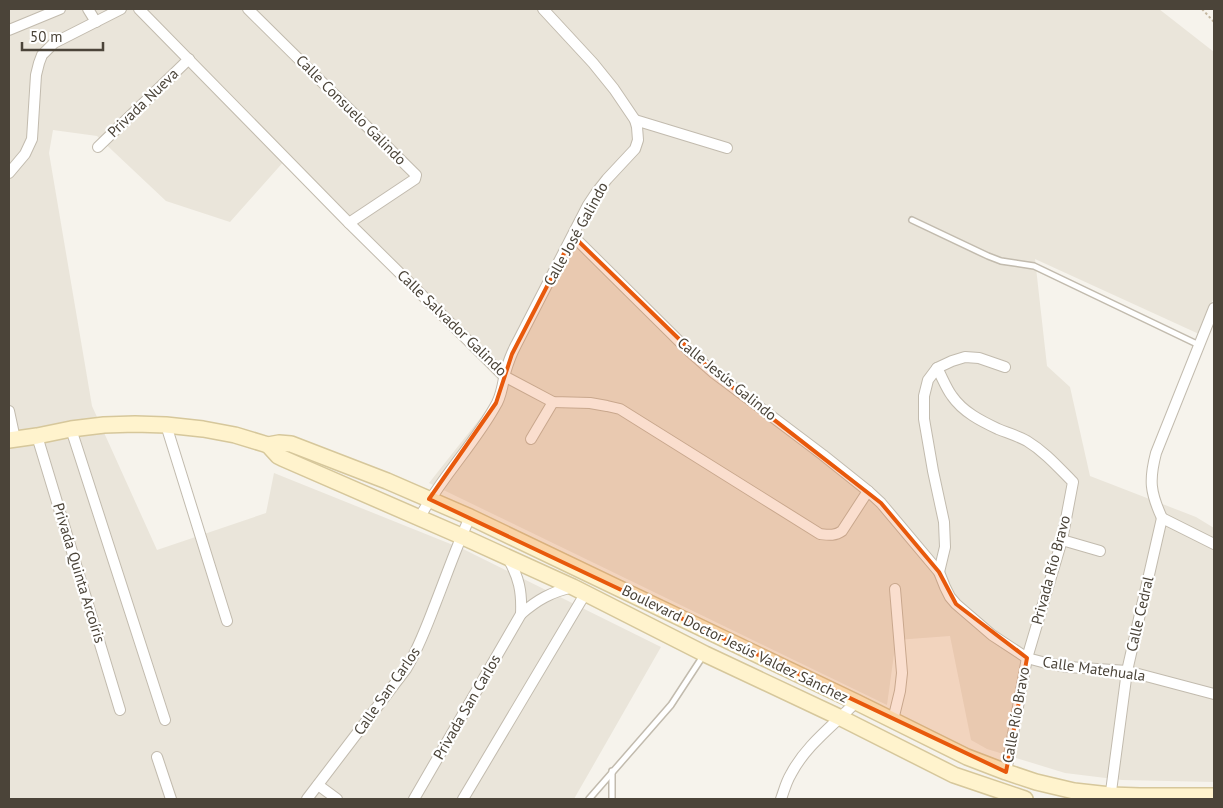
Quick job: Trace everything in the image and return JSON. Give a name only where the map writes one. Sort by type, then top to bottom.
[{"type":"main road","name":"Boulevard Doctor Jesús Valdez Sánchez","points":[[12,439],[71,429],[135,424],[203,429],[235,435],[268,445],[279,443],[291,444],[470,517],[967,757],[1006,772],[1036,782],[1110,797],[1214,796]]},
{"type":"main road","name":"Boulevard Doctor Jesús Valdez Sánchez","points":[[268,445],[282,458],[420,517],[579,590],[705,654],[841,718],[954,775],[1026,799]]},
{"type":"street","points":[[9,30],[60,9]]},
{"type":"street","points":[[88,9],[96,22]]},
{"type":"street","points":[[9,173],[25,154],[32,139],[36,75],[42,55],[54,43],[121,9]]},
{"type":"street","name":"Calle Salvador Galindo","points":[[139,9],[349,223],[504,376],[553,402],[607,406],[620,410],[820,534],[830,536],[842,531],[868,491]]},
{"type":"street","name":"Calle Consuelo Galindo","points":[[248,9],[416,175],[414,179],[349,223]]},
{"type":"street","points":[[543,9],[614,89],[635,120],[727,148]]},
{"type":"street","name":"Privada Nueva","points":[[98,147],[189,59]]},
{"type":"street","name":"Calle José Galindo","points":[[420,517],[429,499],[469,447],[496,404],[516,344],[596,193],[635,150],[638,134],[635,120]]},
{"type":"street","name":"Calle Jesús Galindo","points":[[573,236],[708,368],[868,491]]},
{"type":"street","points":[[1214,308],[1156,453],[1150,480],[1156,505],[1162,518],[1214,544]]},
{"type":"street","points":[[939,572],[944,547],[944,522],[932,471],[924,419],[924,396],[928,380],[938,368],[965,357],[979,358],[1005,367]]},
{"type":"street","name":"Privada Río Bravo","points":[[938,368],[951,394],[969,414],[1035,446],[1046,454],[1073,482],[1062,540],[1027,658]]},
{"type":"street","points":[[531,439],[553,402]]},
{"type":"street","points":[[9,411],[12,439]]},
{"type":"street","points":[[166,425],[227,621]]},
{"type":"street","points":[[71,429],[166,720]]},
{"type":"street","name":"Privada Quinta Arcoíris","points":[[37,436],[120,710]]},
{"type":"street","name":"Calle Matehuala","points":[[868,491],[887,509],[939,572],[950,598],[992,635],[1027,658],[1068,667],[1127,671],[1214,694]]},
{"type":"street","name":"Calle San Carlos","points":[[307,799],[414,657],[470,517]]},
{"type":"street","name":"Calle Cedral","points":[[1110,797],[1127,671],[1162,518]]},
{"type":"street","points":[[1062,540],[1100,552]]},
{"type":"street","points":[[508,558],[520,584],[521,614]]},
{"type":"street","points":[[893,720],[902,673],[896,589]]},
{"type":"street","points":[[463,799],[579,590]]},
{"type":"street","name":"Privada San Carlos","points":[[414,799],[521,614],[545,596],[558,591],[579,590]]},
{"type":"street","name":"Calle Río Bravo","points":[[1006,772],[1027,658]]},
{"type":"street","points":[[781,799],[791,773],[800,759],[856,702]]},
{"type":"street","points":[[157,757],[171,799]]},
{"type":"street","points":[[318,785],[337,799]]},
{"type":"lane","points":[[912,220],[994,259],[1034,266],[1199,345]]},
{"type":"lane","points":[[589,799],[671,705],[705,654]]},
{"type":"lane","points":[[612,771],[612,799]]},
{"type":"path","points":[[1202,9],[1214,22]]},
{"type":"highlighted area","points":[[573,236],[714,373],[881,503],[939,572],[956,604],[1027,658],[1006,772],[429,499],[496,403],[512,354]]},
{"type":"shaded area","points":[[9,9],[1159,9],[1214,52],[1214,297],[1199,334],[1035,259],[1047,366],[1070,387],[1090,476],[1196,517],[1214,528],[1214,782],[1122,780],[1065,773],[987,749],[971,740],[950,636],[896,640],[887,705],[429,483],[505,387],[286,159],[230,222],[166,201],[97,136],[53,130],[49,153],[92,406],[157,550],[266,513],[274,473],[463,549],[661,647],[574,799],[9,799]]}]
